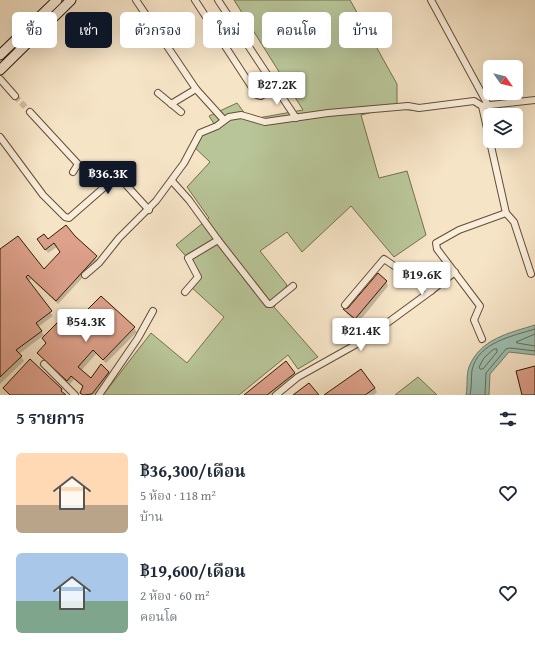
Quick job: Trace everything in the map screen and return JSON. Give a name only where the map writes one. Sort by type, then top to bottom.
[{"type":"main road","points":[[0,56],[57,0]]},
{"type":"main road","points":[[0,70],[71,0]]},
{"type":"street","points":[[136,0],[196,89],[215,112],[223,118]]},
{"type":"street","points":[[195,0],[257,95],[261,96],[275,88]]},
{"type":"street","points":[[218,0],[294,115]]},
{"type":"street","points":[[431,0],[485,105]]},
{"type":"street","points":[[0,79],[15,96]]},
{"type":"street","points":[[171,104],[196,89]]},
{"type":"street","points":[[158,93],[181,112]]},
{"type":"street","points":[[86,275],[172,181],[193,148],[200,133],[217,126],[223,118],[237,115],[265,122],[294,115],[408,106],[419,108],[474,101],[485,105],[535,100]]},
{"type":"street","points":[[485,105],[482,109],[506,213],[514,222],[531,274]]},
{"type":"street","points":[[30,112],[54,136],[78,164],[73,172]]},
{"type":"street","points":[[0,137],[43,195],[65,217],[69,218],[116,177],[120,178],[147,208]]},
{"type":"street","points":[[172,181],[267,303],[271,304],[293,286]]},
{"type":"street","points":[[482,339],[474,320],[480,306],[437,249],[436,243],[459,230],[506,213]]},
{"type":"street","points":[[185,292],[198,277],[188,258],[218,240]]},
{"type":"street","points":[[345,305],[384,259],[431,291]]},
{"type":"street","points":[[276,395],[302,375],[364,340],[455,272]]},
{"type":"street","points":[[99,395],[138,338],[153,311]]},
{"type":"street","points":[[44,364],[75,395]]},
{"type":"green space","points":[[234,0],[350,0],[357,12],[339,12],[339,48],[377,48],[397,84],[397,106],[361,115],[379,178],[407,171],[426,235],[394,257],[351,206],[302,252],[287,232],[260,251],[287,285],[274,307],[318,357],[298,369],[288,355],[239,395],[103,395],[151,333],[187,363],[224,317],[190,286],[199,271],[176,245],[209,218],[187,187],[210,162],[192,145],[202,135],[216,127],[209,116],[237,103],[246,115],[258,118],[303,110],[264,48],[331,48],[331,12],[262,12],[262,45],[254,32],[254,12],[242,12]]},
{"type":"green space","points":[[418,377],[437,395],[395,395]]},
{"type":"water","points":[[535,325],[535,355],[509,352],[490,374],[489,395],[466,395],[469,367],[474,357],[480,350],[496,338]]},
{"type":"building","points":[[66,225],[75,236],[97,256],[56,301],[28,275],[26,277],[52,311],[36,323],[42,331],[16,350],[22,356],[0,377],[0,249],[18,236],[44,269],[60,252],[54,243],[45,250],[37,239],[44,234],[48,239]]},
{"type":"building","points":[[378,273],[387,281],[355,319],[343,309],[348,308]]},
{"type":"building","points":[[101,296],[135,327],[103,360],[93,350],[78,367],[91,378],[101,364],[109,372],[92,394],[83,395],[80,393],[83,386],[71,376],[67,381],[37,353],[46,343],[42,338],[59,321],[67,330]]},
{"type":"building","points":[[30,359],[62,389],[61,391],[66,395],[10,395],[3,388]]},
{"type":"building","points":[[286,361],[295,373],[267,395],[244,395]]},
{"type":"building","points":[[535,366],[535,395],[522,395],[516,371]]},
{"type":"building","points":[[361,369],[375,388],[365,395],[324,395]]},
{"type":"building","points":[[309,383],[319,395],[293,395]]},
{"type":"waterway","points":[[401,109],[415,110]]},
{"type":"waterway","points":[[214,124],[221,120]]},
{"type":"tunnel","points":[[15,96],[30,112]]}]
